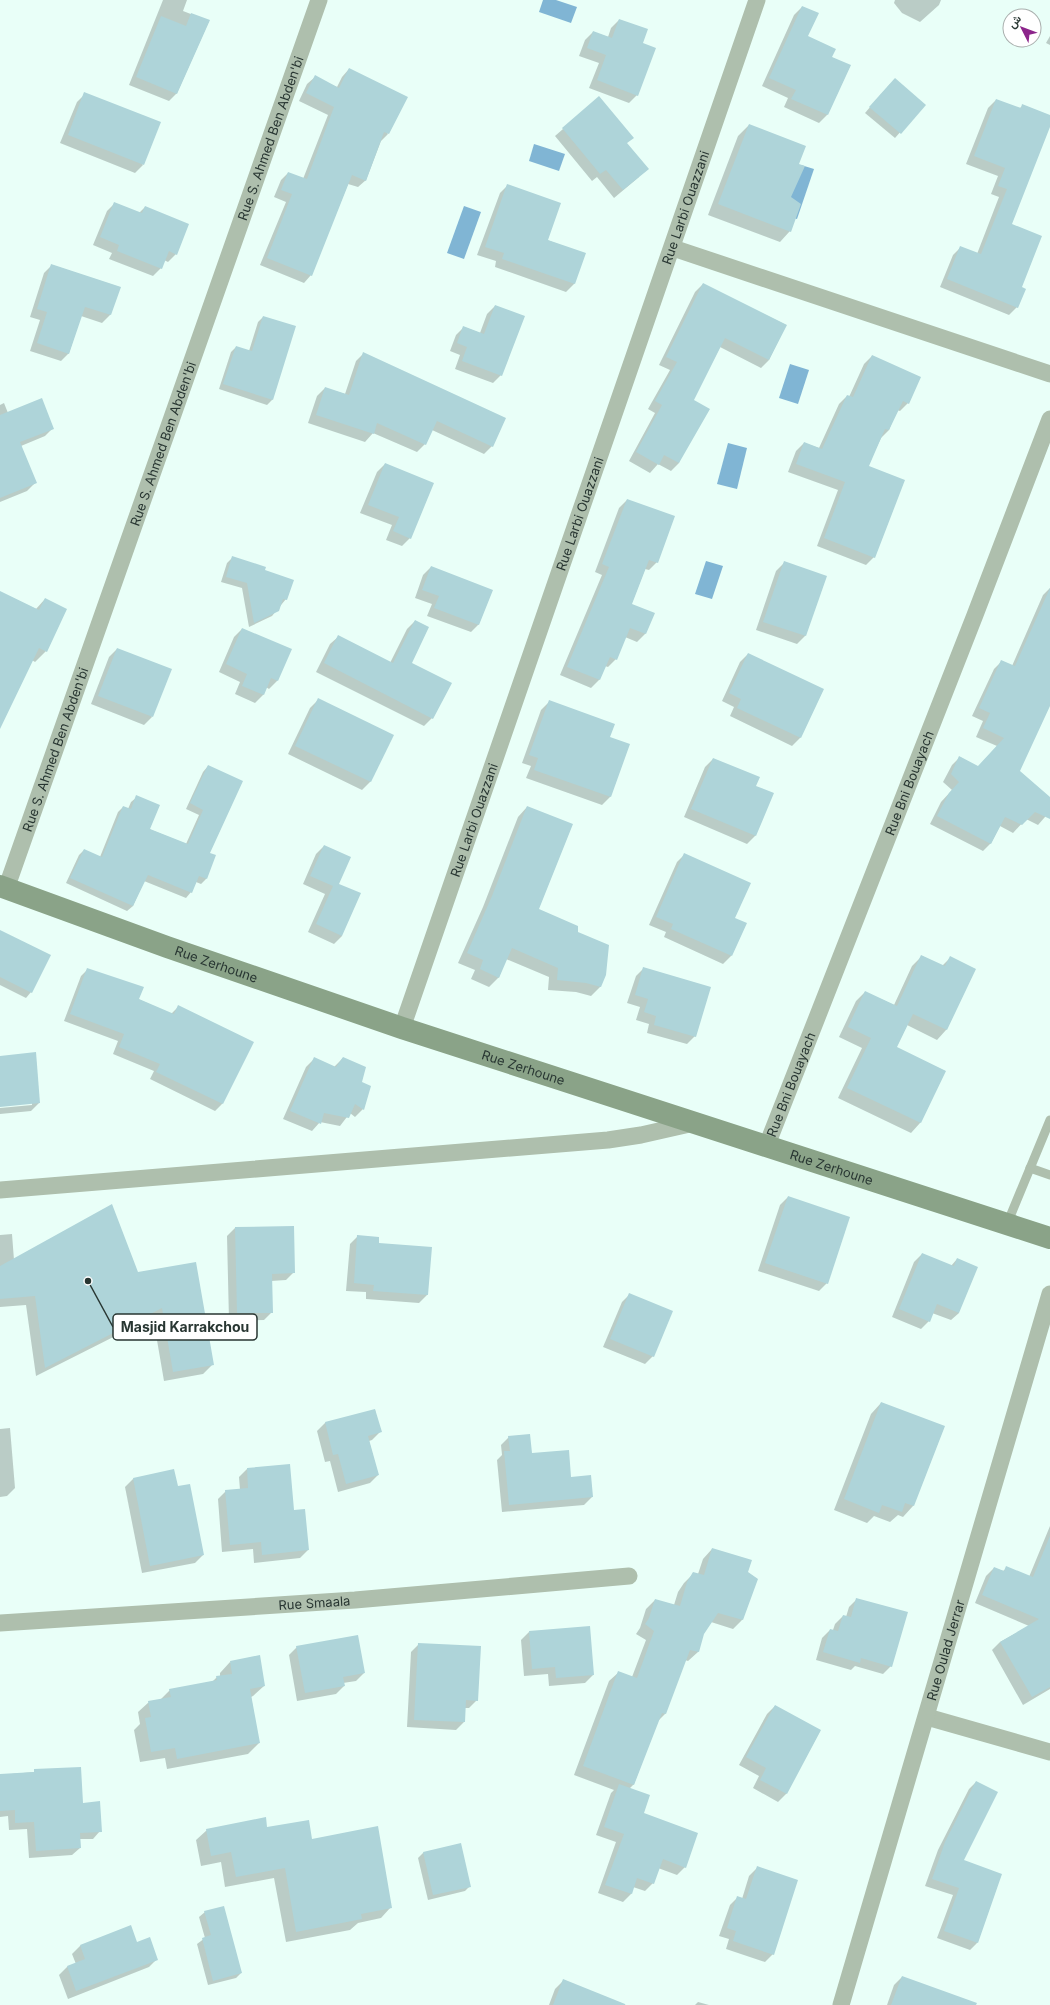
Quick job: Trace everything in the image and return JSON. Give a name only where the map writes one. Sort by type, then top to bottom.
[{"type":"street","name":"Rue S. Ahmed Ben Abden'bi","points":[[3,888],[319,0]]},
{"type":"street","name":"Rue Larbi Ouazzani","points":[[402,1028],[758,0]]},
{"type":"street","points":[[673,248],[1050,374]]},
{"type":"street","name":"Rue Bni Bouayach","points":[[767,1145],[975,615],[1050,419]]},
{"type":"street","name":"Rue Zerhoune","points":[[3,888],[167,947],[402,1028],[694,1123],[767,1145],[1050,1238]]},
{"type":"street","points":[[0,1190],[608,1140],[641,1135],[694,1123]]},
{"type":"street","name":"Rue Oulad Jerrar","points":[[842,2005],[1050,1294]]},
{"type":"street","name":"Rue Smaala","points":[[0,1623],[355,1600],[629,1576]]},
{"type":"street","points":[[927,1717],[1050,1752]]},
{"type":"lane","points":[[1007,1224],[1050,1120]]},
{"type":"lane","points":[[1030,1168],[1050,1175]]},
{"type":"water","points":[[543,0],[556,0],[577,7],[571,23],[539,12]]},
{"type":"water","points":[[534,144],[565,154],[559,171],[529,161]]},
{"type":"water","points":[[801,165],[814,169],[797,219],[784,215]]},
{"type":"water","points":[[464,206],[481,212],[464,259],[447,253]]},
{"type":"water","points":[[790,364],[809,370],[798,404],[779,398]]},
{"type":"water","points":[[728,443],[747,448],[737,489],[717,484]]},
{"type":"water","points":[[706,561],[723,566],[712,599],[695,594]]},
{"type":"building","points":[[802,6],[819,13],[808,36],[836,49],[832,57],[851,65],[828,115],[791,99],[796,90],[769,78]]},
{"type":"building","points":[[191,13],[210,20],[177,94],[136,77],[161,16],[186,26]]},
{"type":"building","points":[[619,19],[648,29],[643,43],[656,48],[638,96],[597,80],[606,55],[587,48],[593,31],[612,38]]},
{"type":"building","points":[[349,68],[408,97],[389,134],[384,132],[366,181],[352,175],[312,276],[267,258],[292,194],[281,190],[288,172],[307,179],[334,107],[306,93],[315,75],[339,88]]},
{"type":"building","points":[[895,78],[926,105],[901,134],[869,107]]},
{"type":"building","points":[[84,92],[161,122],[144,165],[68,135]]},
{"type":"building","points":[[599,96],[634,138],[627,143],[649,169],[623,190],[606,170],[600,174],[562,128]]},
{"type":"building","points":[[996,99],[1021,108],[1022,104],[1050,115],[1050,127],[1012,224],[1042,236],[1022,287],[1026,289],[1018,308],[947,279],[960,246],[981,254],[1007,189],[998,186],[1005,168],[974,156]]},
{"type":"building","points":[[749,124],[806,146],[799,164],[805,166],[791,197],[801,204],[791,232],[718,204]]},
{"type":"building","points":[[507,184],[561,203],[548,240],[586,253],[575,284],[502,259],[504,253],[485,247]]},
{"type":"building","points":[[114,202],[142,213],[145,206],[189,224],[177,255],[169,251],[162,269],[117,251],[119,245],[100,237]]},
{"type":"building","points":[[51,264],[121,287],[111,315],[85,307],[69,354],[37,343],[47,312],[37,309]]},
{"type":"building","points":[[703,283],[787,325],[769,360],[725,338],[694,400],[710,409],[679,463],[664,455],[659,465],[636,452],[662,405],[655,401],[677,362],[666,357]]},
{"type":"building","points":[[495,305],[525,316],[502,376],[462,361],[467,347],[457,343],[463,326],[484,334]]},
{"type":"building","points":[[263,316],[296,326],[273,400],[223,384],[236,346],[252,351]]},
{"type":"building","points":[[363,352],[506,418],[493,447],[437,421],[426,445],[377,423],[374,434],[316,415],[325,387],[349,395]]},
{"type":"building","points":[[872,355],[921,377],[909,404],[903,401],[889,430],[885,429],[869,466],[905,480],[875,558],[824,538],[845,482],[796,464],[804,442],[822,449],[847,395],[853,397]]},
{"type":"building","points":[[42,398],[54,429],[20,442],[37,483],[0,498],[0,415]]},
{"type":"building","points":[[385,463],[434,483],[411,539],[393,531],[399,517],[368,505]]},
{"type":"building","points":[[627,499],[675,516],[658,563],[649,560],[632,604],[655,613],[646,634],[630,628],[617,660],[610,657],[600,680],[567,667],[609,567],[602,564]]},
{"type":"building","points":[[232,556],[266,567],[265,570],[294,580],[287,600],[283,599],[279,611],[254,623],[247,583],[226,577]]},
{"type":"building","points":[[784,561],[827,576],[806,636],[763,622]]},
{"type":"building","points":[[431,566],[493,590],[479,625],[434,608],[439,596],[422,590]]},
{"type":"building","points":[[1050,588],[1050,706],[1020,771],[1050,797],[1050,819],[1035,812],[1022,825],[1005,817],[991,844],[937,816],[949,793],[959,782],[951,774],[959,756],[978,766],[1004,738],[983,728],[990,713],[979,708],[1001,660],[1015,666]]},
{"type":"building","points":[[0,591],[39,610],[45,598],[67,609],[47,652],[39,648],[0,729]]},
{"type":"building","points":[[415,620],[429,627],[412,663],[452,683],[433,719],[324,663],[338,635],[393,663]]},
{"type":"building","points":[[242,628],[292,649],[278,681],[271,678],[264,695],[242,686],[247,674],[226,664]]},
{"type":"building","points":[[117,648],[172,669],[153,717],[98,696]]},
{"type":"building","points":[[748,653],[824,689],[801,738],[737,708],[741,699],[729,693]]},
{"type":"building","points":[[318,698],[394,735],[371,782],[295,746]]},
{"type":"building","points":[[549,700],[615,724],[610,737],[630,744],[611,797],[534,770],[538,758],[529,755]]},
{"type":"building","points":[[713,758],[760,777],[756,786],[774,793],[756,836],[691,809]]},
{"type":"building","points":[[208,765],[243,781],[210,853],[216,855],[207,879],[199,876],[192,893],[148,875],[133,906],[70,878],[84,849],[102,857],[123,806],[131,809],[136,795],[160,805],[150,829],[188,844],[203,810],[190,803]]},
{"type":"building","points":[[527,806],[573,824],[539,909],[578,926],[578,932],[609,945],[606,975],[601,987],[586,983],[557,980],[558,968],[512,948],[499,978],[480,969],[483,960],[467,953],[492,896]]},
{"type":"building","points":[[324,845],[351,857],[339,884],[361,893],[342,936],[316,924],[333,886],[310,876]]},
{"type":"building","points":[[684,853],[751,883],[735,918],[747,923],[732,956],[671,929],[673,924],[656,917]]},
{"type":"building","points":[[0,930],[51,955],[32,993],[0,977]]},
{"type":"building","points":[[921,955],[945,966],[950,956],[976,969],[947,1030],[913,1014],[897,1047],[946,1071],[921,1123],[847,1088],[871,1038],[848,1027],[865,991],[897,1006]]},
{"type":"building","points":[[643,967],[711,987],[696,1037],[654,1025],[656,1016],[644,1012],[648,999],[635,995]]},
{"type":"building","points":[[87,968],[144,987],[139,999],[174,1014],[178,1005],[254,1042],[223,1104],[156,1072],[160,1064],[119,1047],[124,1034],[70,1014]]},
{"type":"building","points":[[36,1052],[40,1103],[0,1107],[0,1056]]},
{"type":"building","points":[[314,1057],[336,1067],[343,1057],[366,1067],[362,1082],[371,1086],[364,1110],[355,1104],[349,1118],[324,1113],[321,1124],[290,1111]]},
{"type":"building","points":[[788,1196],[850,1217],[828,1284],[765,1263]]},
{"type":"building","points":[[112,1204],[138,1272],[196,1262],[214,1365],[173,1372],[162,1308],[45,1368],[35,1296],[0,1299],[0,1266]]},
{"type":"building","points":[[294,1226],[295,1273],[272,1274],[273,1313],[237,1313],[235,1227]]},
{"type":"building","points":[[357,1235],[379,1237],[379,1243],[432,1247],[428,1295],[373,1291],[374,1285],[354,1283]]},
{"type":"building","points":[[922,1253],[954,1266],[957,1258],[978,1267],[959,1313],[937,1304],[930,1322],[899,1309]]},
{"type":"building","points":[[629,1293],[673,1311],[654,1357],[610,1339]]},
{"type":"building","points":[[881,1402],[945,1426],[914,1506],[905,1503],[902,1512],[882,1505],[879,1513],[844,1499]]},
{"type":"building","points":[[375,1409],[382,1432],[368,1436],[379,1475],[346,1484],[338,1454],[333,1455],[325,1422]]},
{"type":"building","points":[[530,1434],[532,1453],[569,1450],[571,1477],[591,1475],[593,1497],[509,1505],[504,1451],[510,1451],[508,1436]]},
{"type":"building","points":[[290,1464],[294,1510],[305,1509],[309,1550],[262,1555],[261,1542],[230,1545],[225,1490],[248,1488],[247,1468]]},
{"type":"building","points":[[174,1469],[178,1486],[190,1484],[204,1555],[150,1566],[133,1478]]},
{"type":"building","points":[[1050,1536],[1050,1687],[1032,1697],[1000,1642],[1039,1619],[982,1595],[994,1567],[1004,1571],[1006,1566],[1033,1577]]},
{"type":"building","points":[[712,1548],[752,1560],[748,1572],[758,1579],[743,1620],[718,1613],[704,1634],[699,1652],[690,1650],[666,1714],[662,1713],[634,1785],[583,1766],[618,1671],[637,1678],[654,1631],[645,1624],[649,1618],[655,1599],[680,1606],[687,1582],[693,1572],[704,1575]]},
{"type":"building","points":[[856,1598],[908,1612],[892,1667],[861,1658],[860,1663],[823,1652],[830,1629],[838,1631],[843,1615],[851,1617]]},
{"type":"building","points":[[590,1626],[594,1675],[556,1678],[555,1667],[532,1669],[529,1631]]},
{"type":"building","points":[[358,1635],[365,1673],[343,1677],[345,1686],[305,1693],[296,1646]]},
{"type":"building","points":[[418,1643],[481,1646],[478,1701],[466,1700],[465,1722],[414,1720]]},
{"type":"building","points":[[260,1655],[265,1686],[250,1689],[260,1743],[177,1759],[175,1748],[151,1752],[145,1718],[151,1717],[148,1701],[171,1697],[169,1689],[217,1680],[216,1676],[232,1674],[230,1661]]},
{"type":"building","points":[[775,1705],[821,1730],[787,1794],[760,1780],[766,1768],[746,1757]]},
{"type":"building","points":[[81,1767],[83,1803],[100,1801],[102,1832],[80,1833],[81,1848],[36,1851],[34,1822],[15,1823],[15,1810],[0,1811],[0,1774],[34,1772],[34,1769]]},
{"type":"building","points":[[976,1781],[998,1792],[964,1860],[1002,1874],[978,1943],[944,1931],[959,1888],[932,1879],[945,1842]]},
{"type":"building","points":[[619,1784],[650,1795],[644,1813],[698,1833],[686,1868],[663,1859],[654,1884],[637,1878],[632,1894],[605,1885],[624,1834],[604,1827]]},
{"type":"building","points":[[266,1817],[267,1827],[309,1820],[312,1839],[378,1826],[392,1908],[361,1914],[362,1919],[296,1932],[285,1868],[236,1877],[231,1852],[211,1856],[206,1829]]},
{"type":"building","points":[[461,1843],[471,1887],[433,1895],[423,1852]]},
{"type":"building","points":[[757,1866],[798,1880],[774,1955],[733,1941],[736,1931],[727,1928],[737,1896],[746,1899]]},
{"type":"building","points":[[224,1906],[242,1973],[213,1981],[202,1938],[211,1935],[204,1911]]},
{"type":"building","points":[[131,1925],[137,1942],[150,1937],[158,1960],[76,1991],[67,1966],[85,1959],[80,1945]]},
{"type":"building","points":[[902,1976],[977,2003],[976,2005],[891,2005]]},
{"type":"building","points":[[563,1979],[625,2004],[625,2005],[553,2005]]},
{"type":"place","name":"Masjid Karrakchou","points":[[88,1281]]}]
